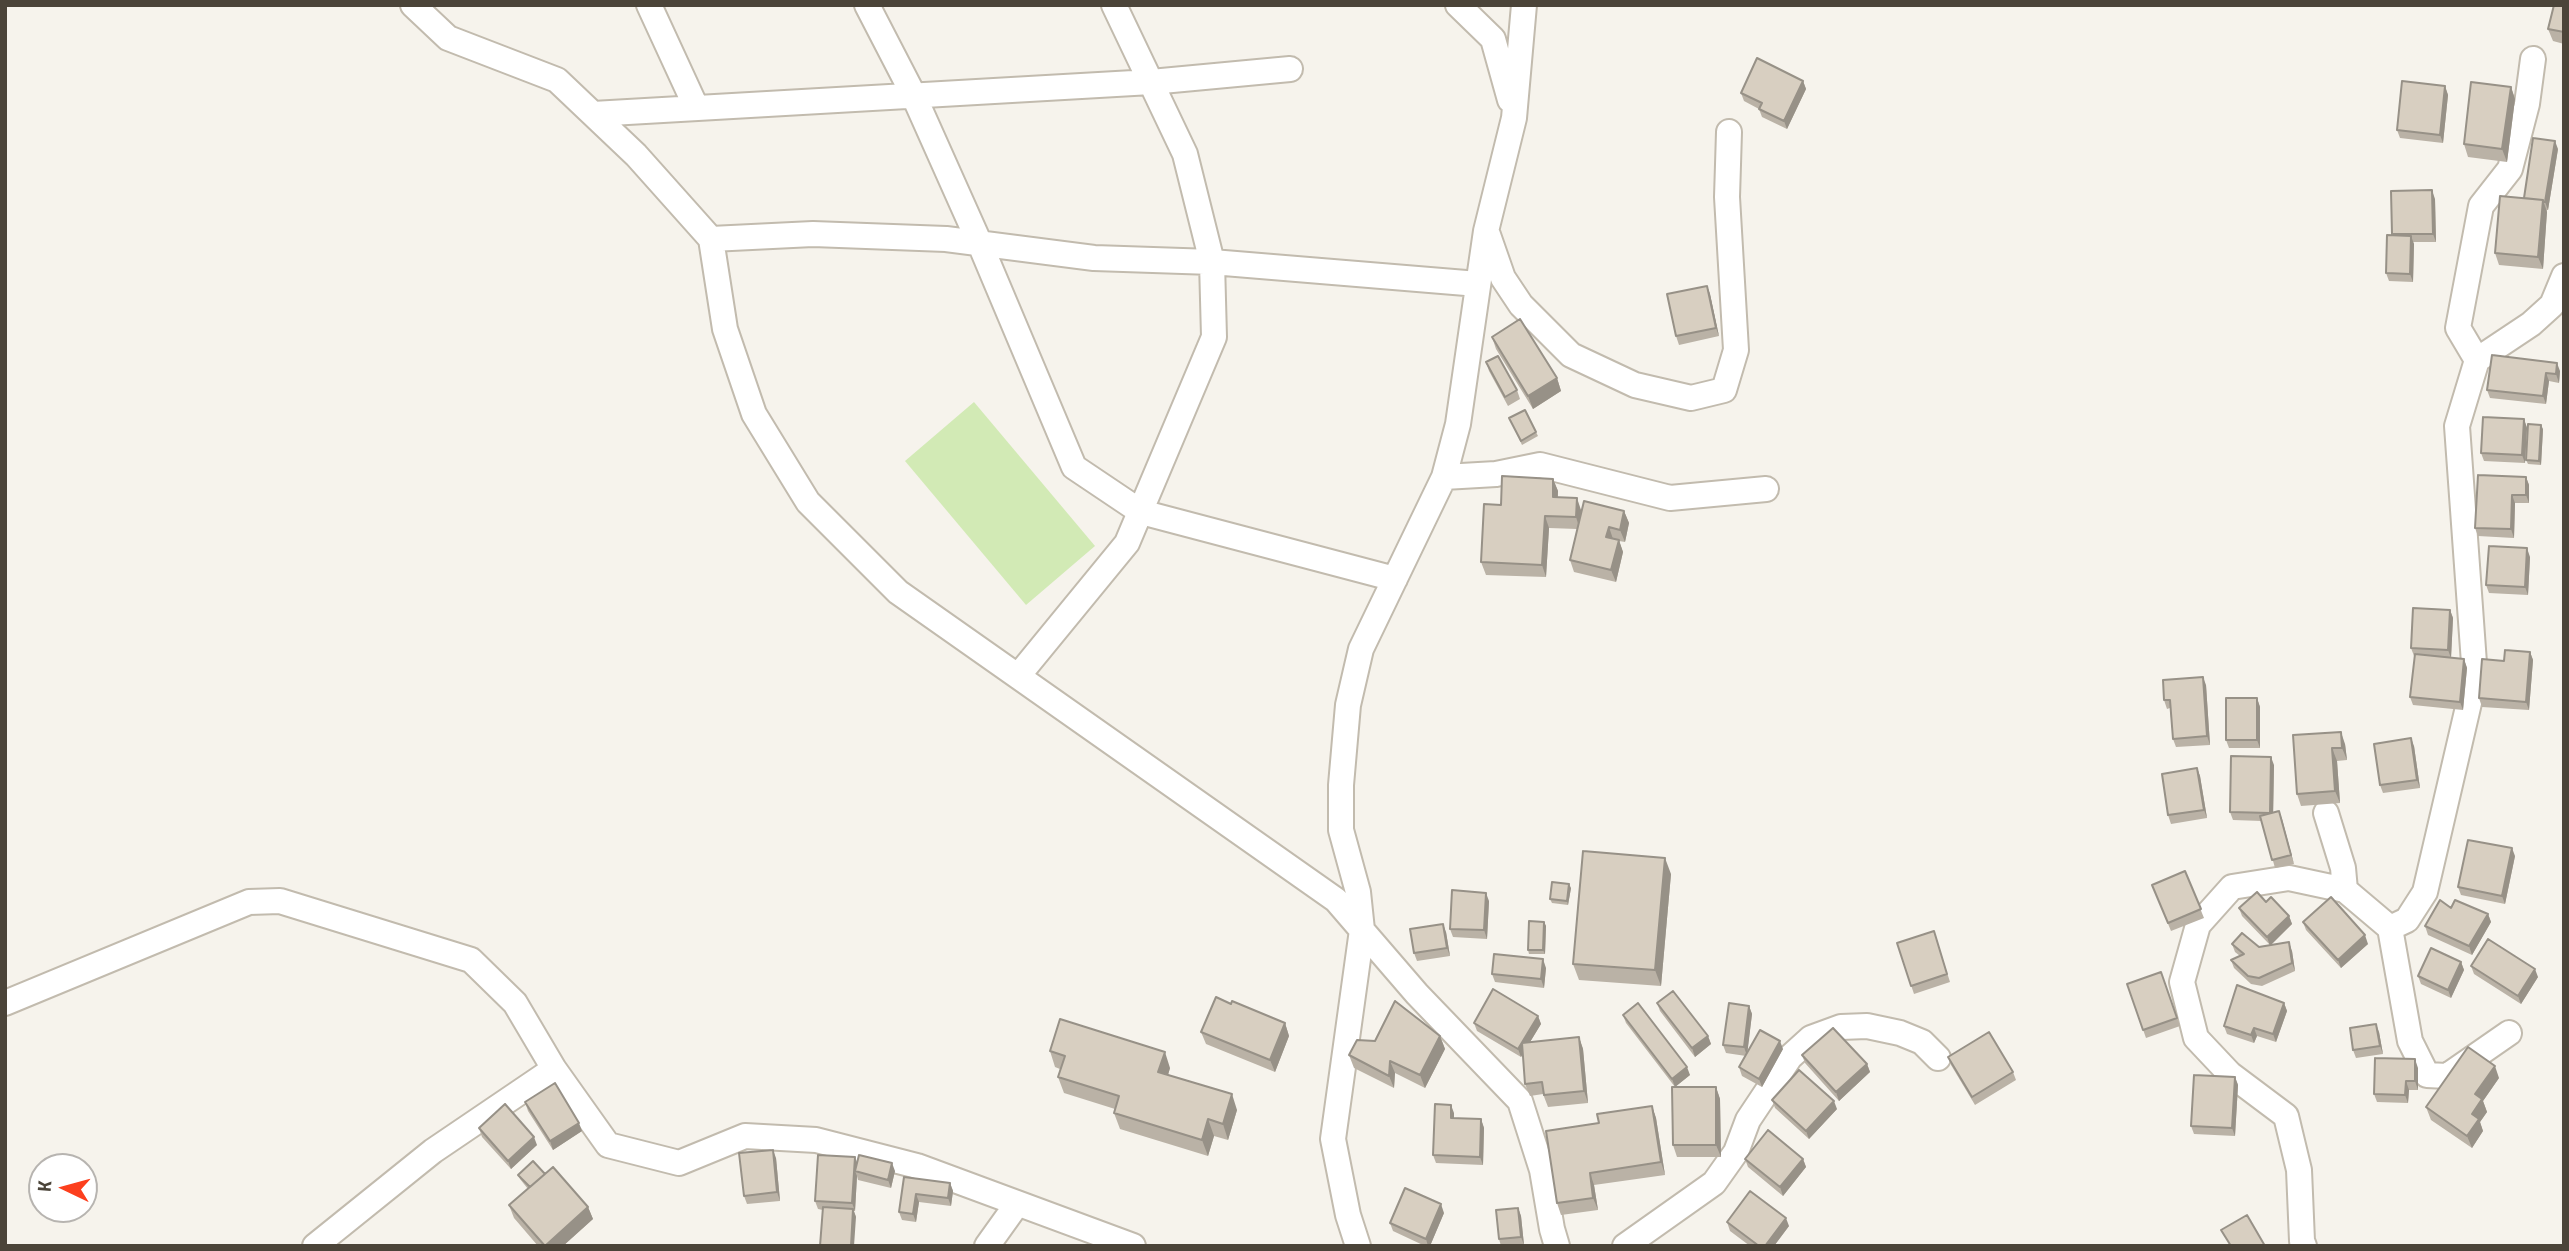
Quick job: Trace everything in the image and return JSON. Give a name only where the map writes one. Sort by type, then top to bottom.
[{"type":"street","points":[[649,5],[696,107]]},
{"type":"street","points":[[867,5],[913,94],[1074,467],[1141,512],[1395,579]]},
{"type":"street","points":[[1018,676],[1128,543],[1214,337],[1212,262],[1185,154],[1114,5]]},
{"type":"street","points":[[1458,5],[1493,39],[1514,118]]},
{"type":"street","points":[[1358,1246],[1348,1215],[1333,1139],[1362,930],[1358,892],[1341,831],[1341,785],[1348,705],[1361,649],[1444,477],[1458,424],[1486,231],[1514,118],[1524,5]]},
{"type":"street","points":[[416,6],[448,38],[557,80],[636,155],[711,240],[724,329],[754,414],[808,502],[898,592],[1336,900],[1418,994],[1521,1101],[1542,1170],[1557,1246]]},
{"type":"street","points":[[2477,360],[2458,328],[2481,206],[2510,169],[2527,104],[2533,59]]},
{"type":"street","points":[[593,114],[1151,82],[1290,69]]},
{"type":"street","points":[[1486,231],[1503,278],[1521,305],[1571,355],[1635,385],[1692,397],[1724,390],[1736,350],[1727,197],[1729,132]]},
{"type":"street","points":[[711,240],[813,234],[946,239],[1094,258],[1212,262],[1478,284]]},
{"type":"street","points":[[2390,928],[2407,920],[2425,892],[2474,677],[2457,426],[2477,360],[2531,324],[2552,305],[2564,276]]},
{"type":"street","points":[[1444,477],[1496,474],[1540,466],[1670,498],[1766,489]]},
{"type":"street","points":[[2326,813],[2343,868],[2345,890]]},
{"type":"street","points":[[2304,1246],[2299,1170],[2286,1116],[2230,1074],[2196,1038],[2182,982],[2198,925],[2232,887],[2289,878],[2345,890],[2390,928],[2410,1041],[2427,1075],[2447,1076],[2509,1033]]},
{"type":"street","points":[[5,1003],[249,902],[280,901],[471,960],[515,1003],[554,1069],[608,1146],[679,1163],[745,1136],[816,1140],[917,1166],[1132,1246]]},
{"type":"street","points":[[1625,1246],[1714,1183],[1736,1152],[1748,1120],[1790,1057],[1811,1038],[1842,1027],[1867,1026],[1900,1033],[1922,1042],[1938,1058]]},
{"type":"street","points":[[314,1246],[433,1151],[554,1069]]},
{"type":"street","points":[[987,1246],[1017,1204]]},
{"type":"green space","points":[[974,402],[1095,546],[1026,605],[905,461]]},
{"type":"building","points":[[2554,5],[2564,5],[2564,32],[2548,29]]},
{"type":"building","points":[[1757,58],[1803,81],[1784,121],[1759,109],[1762,103],[1741,93]]},
{"type":"building","points":[[2402,81],[2445,86],[2440,135],[2397,130]]},
{"type":"building","points":[[2471,82],[2511,87],[2502,149],[2464,144]]},
{"type":"building","points":[[2533,138],[2555,141],[2545,202],[2524,198]]},
{"type":"building","points":[[2432,190],[2433,234],[2392,234],[2391,191]]},
{"type":"building","points":[[2500,196],[2543,200],[2538,257],[2495,253]]},
{"type":"building","points":[[2387,235],[2411,236],[2410,274],[2386,273]]},
{"type":"building","points":[[1707,286],[1716,328],[1676,336],[1667,294]]},
{"type":"building","points":[[1520,319],[1557,378],[1528,396],[1492,337]]},
{"type":"building","points":[[2492,355],[2557,363],[2556,374],[2546,373],[2543,396],[2487,390]]},
{"type":"building","points":[[1498,356],[1517,390],[1505,397],[1486,362]]},
{"type":"building","points":[[1525,410],[1536,432],[1521,441],[1509,418]]},
{"type":"building","points":[[2483,417],[2524,419],[2522,455],[2481,453]]},
{"type":"building","points":[[2528,424],[2541,425],[2539,461],[2526,460]]},
{"type":"building","points":[[2478,475],[2526,477],[2526,495],[2512,495],[2511,529],[2475,528]]},
{"type":"building","points":[[1502,476],[1553,479],[1553,497],[1577,498],[1576,517],[1545,516],[1542,565],[1481,562],[1484,504],[1501,505]]},
{"type":"building","points":[[1584,501],[1624,511],[1620,530],[1609,527],[1606,537],[1619,540],[1611,570],[1570,560]]},
{"type":"building","points":[[2489,546],[2527,548],[2525,587],[2486,585]]},
{"type":"building","points":[[2413,608],[2450,610],[2448,650],[2411,648]]},
{"type":"building","points":[[2505,650],[2530,652],[2526,702],[2479,698],[2482,659],[2504,661]]},
{"type":"building","points":[[2415,654],[2464,659],[2460,702],[2410,697]]},
{"type":"building","points":[[2203,677],[2207,736],[2173,739],[2170,700],[2164,700],[2163,680]]},
{"type":"building","points":[[2226,698],[2257,698],[2257,740],[2226,740]]},
{"type":"building","points":[[2341,732],[2342,748],[2332,748],[2335,791],[2297,794],[2293,735]]},
{"type":"building","points":[[2411,738],[2417,780],[2380,785],[2374,744]]},
{"type":"building","points":[[2231,756],[2271,757],[2270,813],[2230,812]]},
{"type":"building","points":[[2197,768],[2204,810],[2168,815],[2162,774]]},
{"type":"building","points":[[2279,811],[2291,855],[2272,860],[2260,816]]},
{"type":"building","points":[[2468,840],[2512,848],[2502,896],[2458,887]]},
{"type":"building","points":[[1583,851],[1665,858],[1655,970],[1573,964]]},
{"type":"building","points":[[2185,871],[2201,909],[2168,923],[2152,885]]},
{"type":"building","points":[[1552,882],[1569,884],[1567,901],[1550,899]]},
{"type":"building","points":[[1452,890],[1486,893],[1484,930],[1450,929]]},
{"type":"building","points":[[2257,892],[2266,902],[2271,897],[2289,916],[2267,937],[2239,908]]},
{"type":"building","points":[[2331,897],[2365,935],[2338,960],[2303,922]]},
{"type":"building","points":[[2440,900],[2451,908],[2455,900],[2488,914],[2469,946],[2425,926]]},
{"type":"building","points":[[1529,921],[1544,922],[1543,950],[1528,950]]},
{"type":"building","points":[[1443,924],[1447,948],[1414,953],[1410,929]]},
{"type":"building","points":[[1934,931],[1947,974],[1911,986],[1897,943]]},
{"type":"building","points":[[2242,933],[2259,947],[2289,942],[2292,963],[2259,978],[2248,976],[2231,960],[2244,954],[2232,944]]},
{"type":"building","points":[[2488,939],[2535,969],[2518,996],[2471,966]]},
{"type":"building","points":[[2431,948],[2461,962],[2448,990],[2418,976]]},
{"type":"building","points":[[1494,954],[1543,959],[1541,979],[1492,974]]},
{"type":"building","points":[[2161,972],[2177,1018],[2143,1030],[2127,984]]},
{"type":"building","points":[[2237,985],[2284,1003],[2273,1034],[2254,1028],[2251,1035],[2224,1026]]},
{"type":"building","points":[[1493,989],[1538,1016],[1518,1049],[1474,1023]]},
{"type":"building","points":[[1673,991],[1708,1036],[1692,1048],[1657,1003]]},
{"type":"building","points":[[1216,997],[1285,1023],[1270,1060],[1201,1032]]},
{"type":"building","points":[[1395,1001],[1440,1036],[1420,1075],[1390,1061],[1389,1076],[1349,1055],[1357,1040],[1375,1041]]},
{"type":"building","points":[[1638,1003],[1687,1067],[1672,1079],[1623,1015]]},
{"type":"building","points":[[1729,1003],[1749,1006],[1744,1047],[1723,1045]]},
{"type":"building","points":[[1060,1019],[1165,1052],[1158,1072],[1232,1094],[1223,1124],[1208,1119],[1202,1140],[1114,1113],[1119,1096],[1058,1077],[1065,1056],[1050,1051]]},
{"type":"building","points":[[2376,1024],[2380,1046],[2353,1050],[2350,1028]]},
{"type":"building","points":[[1833,1028],[1867,1064],[1836,1092],[1802,1055]]},
{"type":"building","points":[[1760,1030],[1780,1041],[1759,1079],[1739,1067]]},
{"type":"building","points":[[1989,1032],[2013,1072],[1972,1097],[1948,1057]]},
{"type":"building","points":[[1579,1037],[1584,1091],[1544,1095],[1542,1082],[1525,1084],[1522,1043]]},
{"type":"building","points":[[2468,1047],[2495,1066],[2475,1094],[2482,1099],[2472,1114],[2479,1119],[2467,1136],[2426,1107]]},
{"type":"building","points":[[2375,1058],[2415,1059],[2415,1081],[2406,1081],[2405,1095],[2374,1094]]},
{"type":"building","points":[[1799,1070],[1834,1101],[1806,1131],[1772,1100]]},
{"type":"building","points":[[2194,1075],[2235,1077],[2232,1128],[2191,1126]]},
{"type":"building","points":[[555,1083],[579,1123],[550,1141],[525,1102]]},
{"type":"building","points":[[1672,1087],[1716,1087],[1716,1145],[1673,1145]]},
{"type":"building","points":[[505,1104],[534,1137],[508,1161],[479,1128]]},
{"type":"building","points":[[1435,1104],[1451,1105],[1451,1118],[1481,1119],[1480,1157],[1433,1155]]},
{"type":"building","points":[[1652,1106],[1661,1162],[1590,1173],[1593,1198],[1557,1203],[1546,1131],[1599,1123],[1597,1114]]},
{"type":"building","points":[[1768,1130],[1803,1159],[1780,1187],[1745,1159]]},
{"type":"building","points":[[773,1150],[777,1192],[744,1196],[739,1153]]},
{"type":"building","points":[[818,1155],[855,1157],[852,1203],[815,1201]]},
{"type":"building","points":[[859,1155],[892,1163],[888,1180],[855,1171]]},
{"type":"building","points":[[533,1161],[545,1174],[530,1187],[518,1175]]},
{"type":"building","points":[[553,1167],[588,1207],[545,1246],[509,1205]]},
{"type":"building","points":[[904,1177],[950,1183],[948,1198],[916,1194],[913,1214],[899,1212]]},
{"type":"building","points":[[1405,1188],[1441,1204],[1426,1239],[1390,1223]]},
{"type":"building","points":[[1750,1191],[1786,1218],[1765,1246],[1759,1246],[1727,1222]]},
{"type":"building","points":[[823,1207],[853,1209],[851,1246],[820,1246]]},
{"type":"building","points":[[1518,1208],[1521,1237],[1499,1239],[1496,1210]]},
{"type":"building","points":[[2247,1215],[2265,1246],[2231,1246],[2221,1230]]}]
